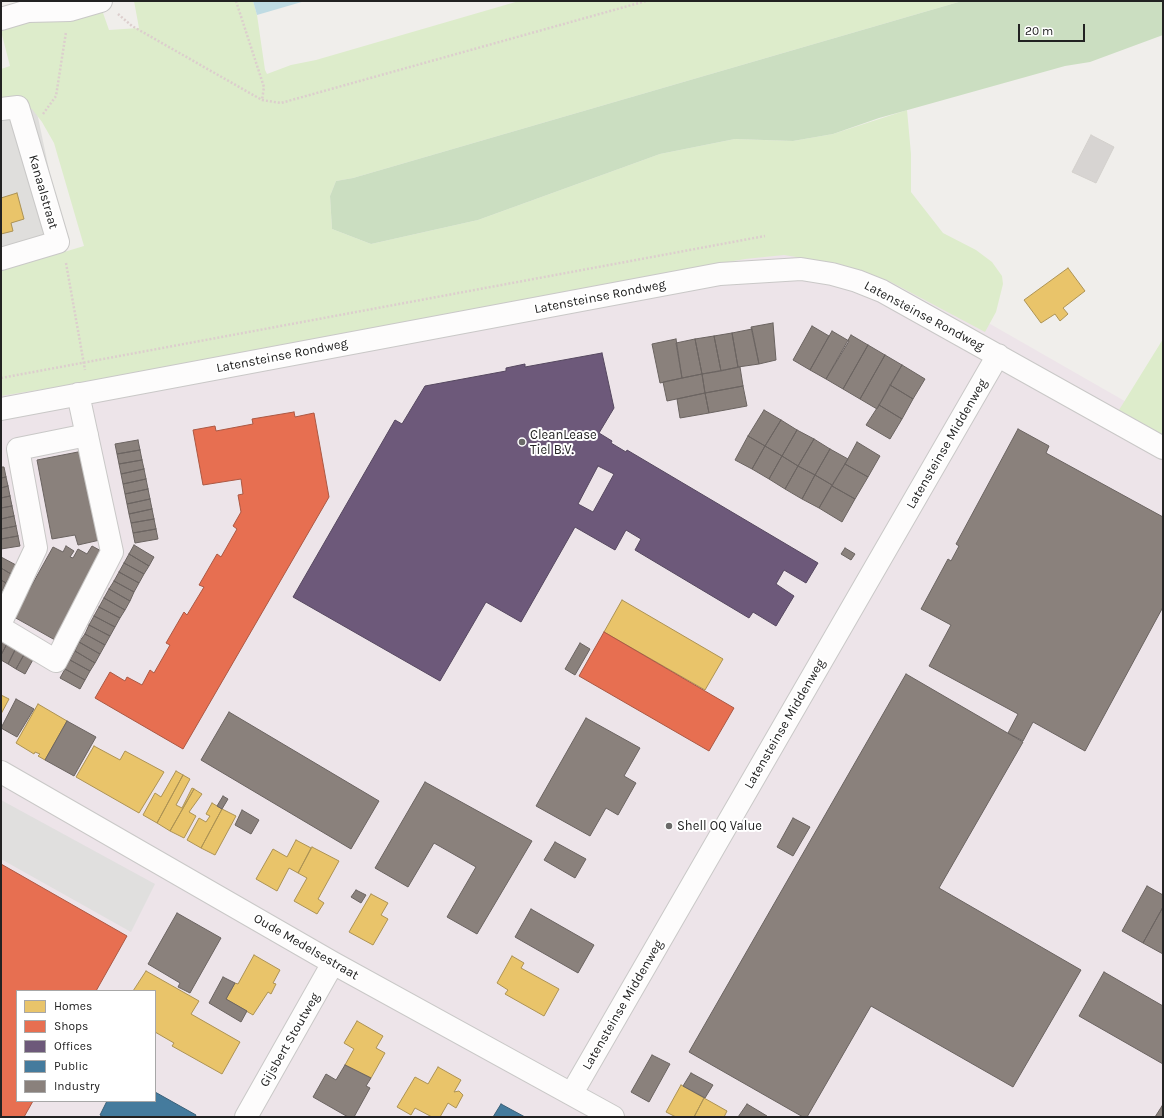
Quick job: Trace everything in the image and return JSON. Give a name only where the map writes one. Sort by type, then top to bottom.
[{"type":"street","points":[[1,19],[28,11],[70,10],[108,6]]},
{"type":"street","name":"Kanaalstraat","points":[[1,259],[58,242],[28,136],[10,108]]},
{"type":"street","name":"Latensteinse Rondweg","points":[[1,409],[720,274],[778,269],[801,269],[832,274],[857,281],[882,291],[1163,448]]},
{"type":"street","name":"Latensteinse Middenweg","points":[[572,1093],[998,355]]},
{"type":"street","points":[[1,628],[56,661],[112,552],[87,435],[84,393]]},
{"type":"street","points":[[1,622],[36,548],[18,449],[87,435]]},
{"type":"street","name":"Oude Medelsestraat","points":[[1,772],[333,963],[572,1093],[613,1117]]},
{"type":"street","name":"Gijsbert Stoutweg","points":[[246,1117],[333,963]]},
{"type":"path","points":[[236,1],[264,87],[262,100]]},
{"type":"path","points":[[108,6],[132,26],[262,100],[281,103],[646,1]]},
{"type":"path","points":[[28,136],[56,96],[70,10]]},
{"type":"path","points":[[1,378],[765,236]]},
{"type":"path","points":[[58,242],[66,263],[84,362],[84,393]]},
{"type":"shaded area","points":[[31,84],[90,365],[1,384],[1,93]]},
{"type":"shaded area","points":[[788,237],[910,278],[1163,423],[1163,1117],[1,1117],[1,384]]},
{"type":"shaded area","points":[[1,800],[155,884],[131,932],[1,859]]},
{"type":"green space","points":[[134,1],[253,1],[257,15],[265,70],[267,74],[291,65],[316,60],[519,1],[962,1],[353,178],[336,181],[330,196],[332,229],[371,244],[478,220],[660,154],[735,139],[793,141],[833,134],[907,110],[911,154],[911,192],[943,233],[976,250],[992,262],[1002,276],[1003,284],[996,312],[985,332],[889,281],[840,264],[784,255],[745,259],[682,270],[178,367],[1,396],[1,271],[84,246],[54,143],[42,122],[32,109],[27,108],[1,113],[1,69],[10,66],[1,31],[31,19],[102,10],[109,30],[139,28]]},
{"type":"green space","points":[[962,1],[1163,1],[1163,35],[1090,62],[1065,66],[879,118],[833,134],[793,141],[735,139],[660,154],[478,220],[371,244],[332,229],[330,196],[336,181],[353,178]]},
{"type":"green space","points":[[1163,339],[1163,435],[1119,410]]},
{"type":"water","points":[[253,1],[305,1],[257,15]]},
{"type":"building: Homes","points":[[17,193],[24,219],[11,223],[13,231],[1,234],[1,198]]},
{"type":"building: Homes","points":[[1068,268],[1085,291],[1063,308],[1068,314],[1060,321],[1055,314],[1041,323],[1024,300]]},
{"type":"building: Homes","points":[[622,600],[723,659],[705,690],[604,632]]},
{"type":"building: Homes","points":[[1,695],[9,699],[1,714]]},
{"type":"building: Homes","points":[[38,704],[67,721],[45,760],[38,756],[40,754],[35,752],[34,754],[16,743]]},
{"type":"building: Homes","points":[[94,746],[120,760],[125,751],[164,772],[139,813],[76,777]]},
{"type":"building: Homes","points":[[176,771],[183,775],[157,823],[143,815],[155,793],[161,797]]},
{"type":"building: Homes","points":[[183,775],[190,779],[176,805],[182,808],[192,788],[194,789],[170,831],[157,823]]},
{"type":"building: Homes","points":[[194,789],[202,794],[189,812],[196,816],[184,838],[170,831]]},
{"type":"building: Homes","points":[[212,803],[222,809],[201,848],[187,840],[199,818],[206,822],[210,816],[206,814]]},
{"type":"building: Homes","points":[[222,809],[236,816],[215,855],[201,848]]},
{"type":"building: Homes","points":[[296,840],[311,848],[298,873],[289,868],[277,891],[256,879],[273,849],[287,857]]},
{"type":"building: Homes","points":[[312,847],[339,861],[318,899],[324,903],[317,914],[294,901],[307,878],[298,873]]},
{"type":"building: Homes","points":[[371,894],[388,903],[381,915],[388,919],[373,945],[349,932]]},
{"type":"building: Homes","points":[[254,955],[280,970],[273,983],[276,984],[271,994],[268,992],[253,1015],[226,999],[235,983],[238,984]]},
{"type":"building: Homes","points":[[512,956],[524,963],[521,968],[559,989],[544,1016],[505,994],[508,990],[497,983]]},
{"type":"building: Homes","points":[[146,971],[199,1001],[191,1014],[240,1042],[222,1074],[172,1046],[174,1043],[156,1033],[156,990],[134,990]]},
{"type":"building: Homes","points":[[357,1021],[383,1036],[376,1048],[385,1053],[371,1078],[345,1065],[354,1049],[344,1043]]},
{"type":"building: Homes","points":[[438,1067],[461,1080],[454,1092],[459,1091],[463,1095],[456,1108],[448,1103],[440,1117],[432,1117],[415,1108],[411,1115],[397,1107],[415,1077],[428,1084]]},
{"type":"building: Homes","points":[[681,1085],[704,1098],[694,1117],[676,1117],[666,1112]]},
{"type":"building: Homes","points":[[704,1098],[727,1111],[724,1117],[694,1117]]},
{"type":"building: Shops","points":[[294,412],[295,417],[314,413],[329,497],[183,749],[95,698],[110,672],[125,681],[127,677],[142,685],[150,670],[154,673],[170,645],[166,643],[184,612],[187,615],[204,587],[199,585],[217,554],[221,557],[237,529],[233,526],[241,512],[238,495],[243,494],[241,479],[203,485],[193,430],[215,426],[216,431],[253,424],[252,419]]},
{"type":"building: Shops","points":[[604,632],[734,708],[709,751],[579,676]]},
{"type":"building: Shops","points":[[1,864],[127,936],[97,990],[16,990],[16,1102],[32,1102],[24,1117],[1,1117]]},
{"type":"building: Offices","points":[[602,353],[614,408],[599,433],[612,441],[611,443],[626,452],[627,450],[818,563],[806,583],[784,570],[776,584],[794,596],[776,626],[753,612],[749,618],[635,550],[641,539],[626,530],[615,550],[575,527],[521,622],[486,602],[440,681],[293,597],[395,420],[402,424],[425,386],[506,371],[506,368],[525,364],[525,367]],"holes":[[[598,466],[614,474],[593,512],[578,504]]]},
{"type":"building: Public","points":[[156,1093],[196,1115],[195,1117],[104,1117],[100,1115],[106,1102],[156,1102]]},
{"type":"building: Public","points":[[501,1104],[512,1110],[525,1117],[493,1117]]},
{"type":"building: Industry","points":[[773,323],[776,360],[759,364],[751,327]]},
{"type":"building: Industry","points":[[812,326],[829,336],[810,370],[793,360]]},
{"type":"building: Industry","points":[[752,329],[759,364],[738,367],[732,333]]},
{"type":"building: Industry","points":[[832,331],[849,341],[826,379],[810,370]]},
{"type":"building: Industry","points":[[732,333],[738,367],[721,371],[714,336]]},
{"type":"building: Industry","points":[[851,335],[868,345],[843,389],[826,379]]},
{"type":"building: Industry","points":[[714,336],[721,371],[702,374],[695,339]]},
{"type":"building: Industry","points":[[676,339],[682,378],[660,383],[652,344]]},
{"type":"building: Industry","points":[[695,339],[702,374],[682,378],[676,343]]},
{"type":"building: Industry","points":[[868,345],[885,355],[860,399],[843,389]]},
{"type":"building: Industry","points":[[885,355],[902,365],[877,409],[860,399]]},
{"type":"building: Industry","points":[[902,365],[925,379],[913,399],[890,385]]},
{"type":"building: Industry","points":[[740,367],[743,386],[705,393],[702,374]]},
{"type":"building: Industry","points":[[702,374],[705,393],[667,401],[663,382]]},
{"type":"building: Industry","points":[[890,385],[913,399],[902,419],[879,405]]},
{"type":"building: Industry","points":[[743,386],[747,406],[709,413],[705,393]]},
{"type":"building: Industry","points":[[705,393],[709,413],[680,418],[677,399]]},
{"type":"building: Industry","points":[[879,405],[902,419],[890,439],[866,425]]},
{"type":"building: Industry","points":[[764,410],[781,420],[765,446],[748,436]]},
{"type":"building: Industry","points":[[781,420],[797,430],[782,456],[765,446]]},
{"type":"building: Industry","points":[[1018,429],[1049,446],[1046,453],[1163,517],[1163,607],[1085,751],[1033,722],[1023,741],[1008,733],[1018,714],[929,666],[951,625],[921,609],[948,559],[951,561],[959,546],[956,544]]},
{"type":"building: Industry","points":[[797,430],[814,439],[798,466],[782,456]]},
{"type":"building: Industry","points":[[748,436],[765,446],[752,469],[735,460]]},
{"type":"building: Industry","points":[[814,439],[830,449],[815,475],[798,466]]},
{"type":"building: Industry","points":[[138,440],[140,450],[117,454],[115,444]]},
{"type":"building: Industry","points":[[857,442],[880,456],[868,477],[845,464]]},
{"type":"building: Industry","points":[[765,446],[782,456],[769,479],[752,469]]},
{"type":"building: Industry","points":[[830,449],[848,459],[832,485],[815,475]]},
{"type":"building: Industry","points":[[140,450],[142,460],[119,464],[117,454]]},
{"type":"building: Industry","points":[[83,451],[100,540],[78,545],[75,535],[52,539],[37,460]]},
{"type":"building: Industry","points":[[782,456],[798,466],[785,489],[769,479]]},
{"type":"building: Industry","points":[[142,460],[144,469],[121,474],[119,464]]},
{"type":"building: Industry","points":[[845,464],[868,477],[855,499],[832,486]]},
{"type":"building: Industry","points":[[798,466],[815,475],[802,499],[785,489]]},
{"type":"building: Industry","points":[[1,467],[4,467],[6,477],[1,478]]},
{"type":"building: Industry","points":[[144,469],[146,479],[123,484],[121,474]]},
{"type":"building: Industry","points":[[815,475],[832,485],[819,508],[802,499]]},
{"type":"building: Industry","points":[[6,477],[8,486],[1,488],[1,478]]},
{"type":"building: Industry","points":[[146,479],[148,489],[125,494],[123,484]]},
{"type":"building: Industry","points":[[8,486],[10,496],[1,498],[1,488]]},
{"type":"building: Industry","points":[[832,486],[855,499],[842,522],[819,508]]},
{"type":"building: Industry","points":[[148,489],[150,499],[127,504],[125,494]]},
{"type":"building: Industry","points":[[10,496],[12,506],[1,508],[1,498]]},
{"type":"building: Industry","points":[[150,499],[152,509],[129,514],[127,504]]},
{"type":"building: Industry","points":[[12,506],[14,516],[1,519],[1,508]]},
{"type":"building: Industry","points":[[152,509],[154,519],[131,523],[129,514]]},
{"type":"building: Industry","points":[[14,516],[16,526],[1,529],[1,519]]},
{"type":"building: Industry","points":[[154,519],[156,529],[133,533],[131,523]]},
{"type":"building: Industry","points":[[16,526],[18,536],[1,539],[1,529]]},
{"type":"building: Industry","points":[[156,529],[158,539],[135,543],[133,533]]},
{"type":"building: Industry","points":[[18,536],[20,546],[1,549],[1,539]]},
{"type":"building: Industry","points":[[134,545],[154,557],[149,566],[129,554]]},
{"type":"building: Industry","points":[[66,546],[74,551],[70,557],[73,558],[78,549],[87,554],[92,546],[103,552],[55,640],[14,617],[53,547],[63,552]]},
{"type":"building: Industry","points":[[845,548],[855,554],[851,560],[841,554]]},
{"type":"building: Industry","points":[[129,554],[149,566],[144,574],[124,563]]},
{"type":"building: Industry","points":[[1,557],[16,565],[11,574],[1,568]]},
{"type":"building: Industry","points":[[124,563],[144,574],[139,583],[119,572]]},
{"type":"building: Industry","points":[[1,568],[11,574],[6,583],[1,580]]},
{"type":"building: Industry","points":[[119,572],[139,583],[134,592],[114,581]]},
{"type":"building: Industry","points":[[1,580],[6,583],[2,592],[1,591]]},
{"type":"building: Industry","points":[[114,581],[134,592],[130,601],[109,589]]},
{"type":"building: Industry","points":[[109,589],[130,601],[125,610],[104,598]]},
{"type":"building: Industry","points":[[104,598],[125,610],[120,618],[99,607]]},
{"type":"building: Industry","points":[[99,607],[120,618],[115,627],[94,616]]},
{"type":"building: Industry","points":[[94,616],[115,627],[110,636],[89,625]]},
{"type":"building: Industry","points":[[89,625],[110,636],[105,645],[85,634]]},
{"type":"building: Industry","points":[[85,634],[105,645],[100,654],[79,642]]},
{"type":"building: Industry","points":[[1,638],[8,642],[1,655]]},
{"type":"building: Industry","points":[[8,642],[17,646],[8,664],[1,660],[1,655]]},
{"type":"building: Industry","points":[[79,642],[100,654],[95,663],[75,651]]},
{"type":"building: Industry","points":[[580,643],[590,649],[575,675],[565,669]]},
{"type":"building: Industry","points":[[17,646],[26,651],[16,669],[8,664]]},
{"type":"building: Industry","points":[[26,651],[35,656],[25,674],[16,669]]},
{"type":"building: Industry","points":[[75,651],[95,663],[90,671],[70,660]]},
{"type":"building: Industry","points":[[70,660],[90,671],[85,680],[65,669]]},
{"type":"building: Industry","points":[[65,669],[85,680],[80,689],[60,678]]},
{"type":"building: Industry","points":[[906,674],[1023,742],[939,888],[1081,970],[1013,1087],[871,1006],[807,1117],[803,1117],[689,1052]]},
{"type":"building: Industry","points":[[16,699],[34,709],[17,737],[1,728]]},
{"type":"building: Industry","points":[[229,712],[379,801],[351,849],[201,760]]},
{"type":"building: Industry","points":[[586,718],[640,748],[624,776],[636,783],[618,815],[606,808],[590,836],[536,806]]},
{"type":"building: Industry","points":[[67,721],[96,737],[74,776],[45,760]]},
{"type":"building: Industry","points":[[425,782],[532,841],[477,934],[447,917],[476,867],[434,843],[408,887],[375,868]]},
{"type":"building: Industry","points":[[223,796],[228,799],[222,809],[217,806]]},
{"type":"building: Industry","points":[[242,810],[259,820],[251,834],[235,825]]},
{"type":"building: Industry","points":[[793,818],[810,827],[793,856],[777,847]]},
{"type":"building: Industry","points":[[555,842],[586,859],[575,878],[544,860]]},
{"type":"building: Industry","points":[[1147,886],[1163,895],[1163,907],[1143,943],[1122,931]]},
{"type":"building: Industry","points":[[356,890],[366,895],[361,903],[351,897]]},
{"type":"building: Industry","points":[[1163,907],[1163,954],[1143,943]]},
{"type":"building: Industry","points":[[531,909],[594,945],[578,973],[515,937]]},
{"type":"building: Industry","points":[[177,913],[221,938],[190,993],[178,987],[180,983],[148,964]]},
{"type":"building: Industry","points":[[1104,972],[1163,1006],[1163,1064],[1079,1016]]},
{"type":"building: Industry","points":[[223,977],[235,983],[226,999],[247,1011],[241,1022],[209,1003]]},
{"type":"building: Industry","points":[[652,1055],[670,1064],[649,1102],[631,1092]]},
{"type":"building: Industry","points":[[345,1065],[371,1078],[366,1086],[370,1088],[354,1117],[348,1117],[313,1097],[326,1074],[336,1080]]},
{"type":"building: Industry","points":[[691,1073],[713,1085],[705,1098],[683,1086]]},
{"type":"building: Industry","points":[[747,1104],[767,1116],[738,1117]]},
{"type":"building: Industry","points":[[1162,1106],[1163,1117],[1155,1117]]},
{"type":"building: Other","points":[[1091,135],[1114,147],[1096,183],[1072,172]]},
{"type":"place","name":"CleanLease Tiel B.V.","points":[[522,442]]},
{"type":"place","name":"Shell OQ Value","points":[[669,826]]}]
